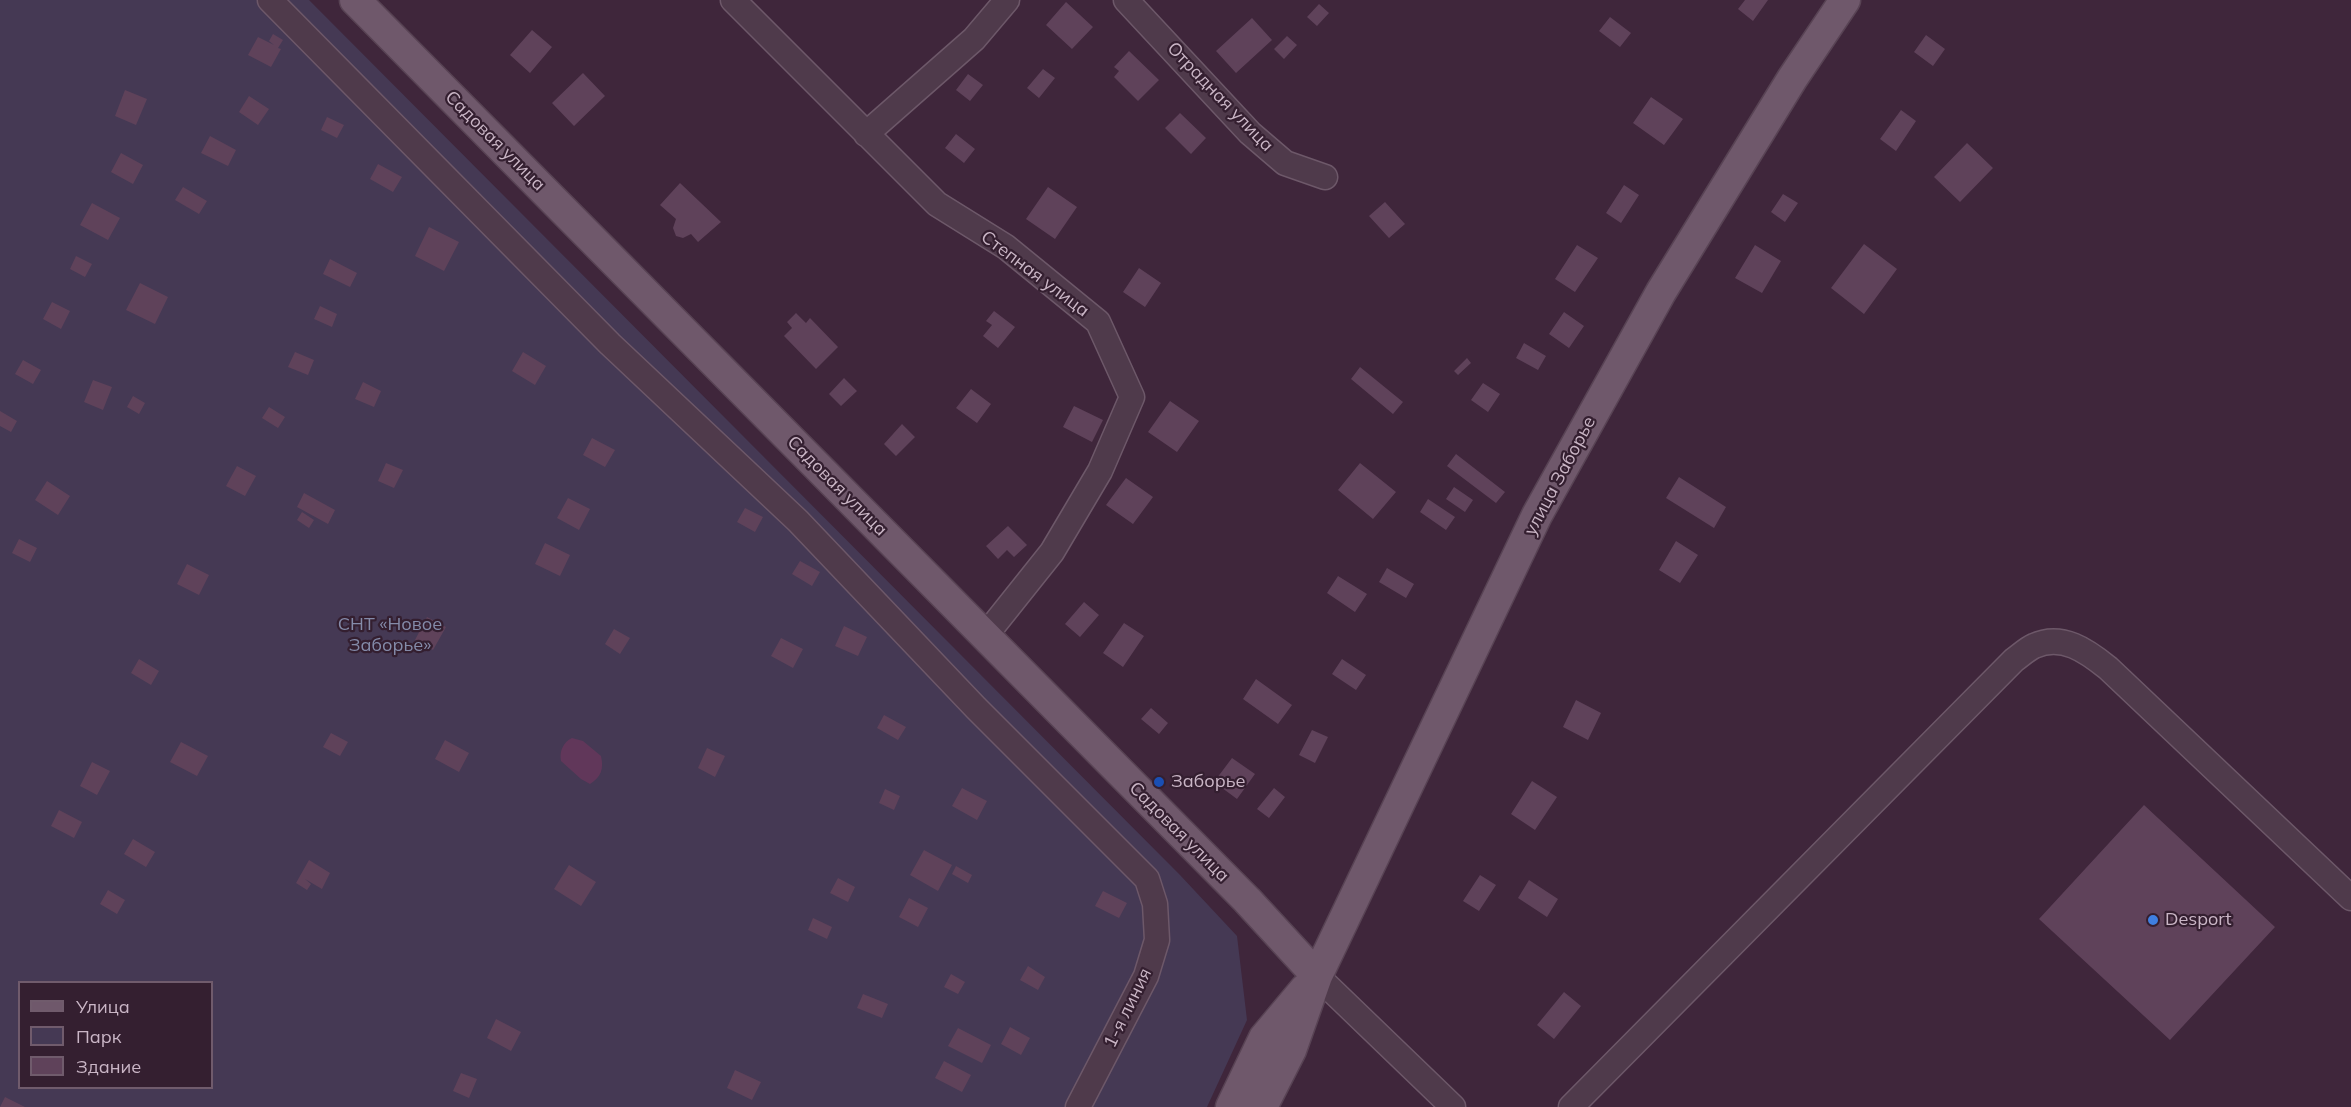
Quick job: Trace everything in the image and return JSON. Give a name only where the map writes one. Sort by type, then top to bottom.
[{"type":"main road","name":"Садовая улица","points":[[355,0],[1239,892],[1317,975]]},
{"type":"main road","name":"улица Заборье","points":[[1317,975],[1538,515],[1661,292],[1792,79],[1845,0]]},
{"type":"main road","points":[[1231,1107],[1264,1038],[1317,975]]},
{"type":"main road","points":[[1263,1107],[1291,1050],[1317,975]]},
{"type":"street","name":"1-я линия","points":[[270,0],[610,344],[798,521],[976,708],[1147,879],[1155,904],[1157,940],[1146,976],[1078,1107]]},
{"type":"street","name":"Степная улица","points":[[733,0],[937,204],[1006,247],[1098,322],[1132,397],[1100,471],[1052,552],[986,636]]},
{"type":"street","points":[[866,134],[975,39],[1007,0]]},
{"type":"street","name":"Отрадная улица","points":[[1126,0],[1250,133],[1285,163],[1324,177]]},
{"type":"street","points":[[1571,1107],[2014,660],[2034,646],[2054,642],[2083,648],[2100,661],[2351,898]]},
{"type":"street","points":[[1317,975],[1453,1107]]},
{"type":"green space","name":"СНТ «Новое Заборье»","points":[[0,0],[309,0],[1180,875],[1237,936],[1247,1020],[1207,1107],[0,1107]]},
{"type":"shaded area","points":[[572,738],[583,741],[601,756],[601,772],[590,784],[561,761],[562,748]]},
{"type":"building","points":[[1745,0],[1768,0],[1753,21],[1738,9]]},
{"type":"building","points":[[1066,2],[1093,27],[1072,49],[1046,25]]},
{"type":"building","points":[[1319,4],[1329,13],[1317,26],[1307,17]]},
{"type":"building","points":[[1610,17],[1631,33],[1620,47],[1599,31]]},
{"type":"building","points":[[1252,18],[1272,40],[1236,73],[1216,51]]},
{"type":"building","points":[[532,30],[552,47],[530,73],[510,55]]},
{"type":"building","points":[[273,34],[283,40],[278,48],[281,49],[271,67],[248,55],[258,37],[274,45],[269,41]]},
{"type":"building","points":[[1926,35],[1945,49],[1933,66],[1914,52]]},
{"type":"building","points":[[1287,36],[1297,45],[1284,59],[1274,49]]},
{"type":"building","points":[[1129,51],[1159,80],[1138,101],[1114,77],[1119,71],[1114,67]]},
{"type":"building","points":[[1043,69],[1055,78],[1039,98],[1027,88]]},
{"type":"building","points":[[583,73],[605,96],[574,126],[552,103]]},
{"type":"building","points":[[968,74],[983,85],[970,101],[956,90]]},
{"type":"building","points":[[125,90],[147,99],[136,125],[115,116]]},
{"type":"building","points":[[249,96],[269,109],[258,125],[239,112]]},
{"type":"building","points":[[1651,97],[1683,119],[1664,145],[1633,123]]},
{"type":"building","points":[[1901,110],[1916,121],[1896,151],[1880,139]]},
{"type":"building","points":[[1180,113],[1206,138],[1191,154],[1165,128]]},
{"type":"building","points":[[327,117],[344,125],[337,138],[321,130]]},
{"type":"building","points":[[956,134],[975,149],[964,163],[945,148]]},
{"type":"building","points":[[210,136],[236,150],[228,166],[201,153]]},
{"type":"building","points":[[1967,143],[1993,168],[1960,202],[1934,177]]},
{"type":"building","points":[[121,153],[143,165],[133,184],[111,172]]},
{"type":"building","points":[[378,164],[402,177],[393,192],[370,179]]},
{"type":"building","points":[[680,183],[721,222],[698,242],[691,234],[683,238],[676,236],[673,228],[676,219],[660,205]]},
{"type":"building","points":[[1624,185],[1639,195],[1621,223],[1606,213]]},
{"type":"building","points":[[183,187],[207,201],[199,214],[175,200]]},
{"type":"building","points":[[1048,187],[1077,207],[1055,239],[1026,219]]},
{"type":"building","points":[[1783,194],[1798,203],[1785,222],[1771,212]]},
{"type":"building","points":[[1385,202],[1405,224],[1389,238],[1369,216]]},
{"type":"building","points":[[92,203],[120,218],[108,240],[80,225]]},
{"type":"building","points":[[429,227],[459,242],[444,271],[415,256]]},
{"type":"building","points":[[1864,244],[1897,269],[1864,314],[1831,288]]},
{"type":"building","points":[[1577,245],[1598,258],[1575,292],[1555,279]]},
{"type":"building","points":[[1755,245],[1781,261],[1762,293],[1735,278]]},
{"type":"building","points":[[76,256],[92,264],[85,277],[70,269]]},
{"type":"building","points":[[330,259],[357,273],[350,287],[323,274]]},
{"type":"building","points":[[1139,268],[1161,283],[1145,307],[1123,292]]},
{"type":"building","points":[[140,283],[168,297],[155,324],[126,310]]},
{"type":"building","points":[[52,302],[70,311],[61,329],[43,319]]},
{"type":"building","points":[[320,306],[337,314],[332,327],[314,319]]},
{"type":"building","points":[[994,311],[1015,327],[998,348],[983,336],[992,325],[986,321]]},
{"type":"building","points":[[1564,312],[1584,326],[1569,348],[1549,334]]},
{"type":"building","points":[[796,313],[806,323],[810,318],[838,347],[816,369],[784,336],[792,328],[787,322]]},
{"type":"building","points":[[1524,343],[1546,356],[1538,370],[1516,358]]},
{"type":"building","points":[[295,352],[314,360],[308,375],[288,367]]},
{"type":"building","points":[[523,352],[546,366],[535,385],[512,371]]},
{"type":"building","points":[[1467,358],[1471,363],[1458,375],[1454,371]]},
{"type":"building","points":[[23,360],[41,370],[33,384],[15,374]]},
{"type":"building","points":[[1360,367],[1403,402],[1393,414],[1351,379]]},
{"type":"building","points":[[844,378],[857,391],[841,406],[829,394]]},
{"type":"building","points":[[93,380],[112,387],[103,410],[84,402]]},
{"type":"building","points":[[363,382],[381,391],[374,407],[355,399]]},
{"type":"building","points":[[1483,383],[1500,394],[1488,412],[1471,400]]},
{"type":"building","points":[[971,389],[991,404],[977,423],[956,408]]},
{"type":"building","points":[[133,396],[145,403],[139,414],[127,407]]},
{"type":"building","points":[[1170,401],[1199,421],[1177,452],[1148,432]]},
{"type":"building","points":[[1074,406],[1103,420],[1092,442],[1063,427]]},
{"type":"building","points":[[269,407],[285,417],[278,428],[262,418]]},
{"type":"building","points":[[0,411],[17,421],[11,432],[0,426]]},
{"type":"building","points":[[902,424],[915,437],[896,456],[884,444]]},
{"type":"building","points":[[592,438],[615,450],[605,467],[583,455]]},
{"type":"building","points":[[1456,454],[1505,492],[1496,503],[1447,466]]},
{"type":"building","points":[[386,463],[403,470],[394,488],[378,481]]},
{"type":"building","points":[[1360,463],[1396,492],[1373,519],[1338,490]]},
{"type":"building","points":[[237,466],[256,476],[245,496],[226,486]]},
{"type":"building","points":[[1679,477],[1726,507],[1714,528],[1666,498]]},
{"type":"building","points":[[1126,478],[1153,497],[1133,524],[1106,505]]},
{"type":"building","points":[[47,481],[70,496],[58,515],[35,500]]},
{"type":"building","points":[[1454,487],[1473,500],[1465,512],[1446,499]]},
{"type":"building","points":[[304,493],[335,510],[328,524],[297,507]]},
{"type":"building","points":[[568,498],[590,509],[579,530],[557,518]]},
{"type":"building","points":[[1428,499],[1455,517],[1446,530],[1420,512]]},
{"type":"building","points":[[745,508],[763,517],[755,532],[737,522]]},
{"type":"building","points":[[302,512],[314,520],[309,528],[297,520]]},
{"type":"building","points":[[1008,526],[1027,545],[1014,557],[1007,550],[998,559],[986,546]]},
{"type":"building","points":[[19,539],[37,548],[30,562],[12,553]]},
{"type":"building","points":[[1676,541],[1698,555],[1680,583],[1659,570]]},
{"type":"building","points":[[545,543],[570,555],[560,576],[535,564]]},
{"type":"building","points":[[800,561],[820,572],[812,586],[792,574]]},
{"type":"building","points":[[187,564],[209,575],[199,595],[177,584]]},
{"type":"building","points":[[1387,568],[1414,584],[1406,598],[1379,582]]},
{"type":"building","points":[[1338,576],[1367,594],[1355,612],[1327,593]]},
{"type":"building","points":[[1084,602],[1099,615],[1080,637],[1065,624]]},
{"type":"building","points":[[427,617],[446,627],[433,650],[415,640]]},
{"type":"building","points":[[1124,623],[1144,636],[1123,667],[1103,653]]},
{"type":"building","points":[[844,626],[867,637],[858,656],[835,646]]},
{"type":"building","points":[[614,629],[630,638],[620,654],[605,644]]},
{"type":"building","points":[[781,638],[803,649],[793,668],[771,656]]},
{"type":"building","points":[[139,659],[159,671],[151,685],[131,673]]},
{"type":"building","points":[[1342,659],[1366,675],[1356,690],[1332,674]]},
{"type":"building","points":[[1256,679],[1292,705],[1278,724],[1243,699]]},
{"type":"building","points":[[1576,700],[1601,713],[1588,740],[1563,727]]},
{"type":"building","points":[[1151,708],[1168,723],[1159,734],[1141,719]]},
{"type":"building","points":[[884,715],[906,727],[898,740],[877,728]]},
{"type":"building","points":[[1312,730],[1328,737],[1315,763],[1299,755]]},
{"type":"building","points":[[331,733],[348,742],[340,756],[323,747]]},
{"type":"building","points":[[445,740],[469,753],[459,772],[435,759]]},
{"type":"building","points":[[181,742],[208,756],[197,776],[170,762]]},
{"type":"building","points":[[707,748],[725,756],[715,777],[698,768]]},
{"type":"building","points":[[1232,758],[1255,774],[1237,799],[1214,782]]},
{"type":"building","points":[[92,762],[110,771],[97,795],[80,786]]},
{"type":"building","points":[[1532,781],[1557,797],[1535,830],[1511,814]]},
{"type":"building","points":[[962,788],[987,801],[977,820],[952,806]]},
{"type":"building","points":[[1274,788],[1285,797],[1269,818],[1257,809]]},
{"type":"building","points":[[885,789],[900,796],[894,810],[879,803]]},
{"type":"building","points":[[2144,805],[2275,927],[2170,1040],[2039,919]]},
{"type":"building","points":[[59,810],[82,822],[74,838],[51,826]]},
{"type":"building","points":[[133,839],[155,852],[146,867],[124,854]]},
{"type":"building","points":[[924,850],[952,865],[938,891],[910,875]]},
{"type":"building","points":[[309,860],[330,873],[322,889],[305,879],[311,884],[307,890],[296,883]]},
{"type":"building","points":[[569,865],[596,882],[581,906],[554,889]]},
{"type":"building","points":[[956,866],[972,875],[968,883],[952,874]]},
{"type":"building","points":[[1480,875],[1496,885],[1479,911],[1463,901]]},
{"type":"building","points":[[838,878],[855,887],[848,902],[830,893]]},
{"type":"building","points":[[1529,880],[1558,899],[1547,917],[1518,898]]},
{"type":"building","points":[[108,890],[125,900],[117,914],[100,904]]},
{"type":"building","points":[[1103,891],[1127,903],[1119,918],[1095,906]]},
{"type":"building","points":[[909,898],[928,908],[918,927],[899,917]]},
{"type":"building","points":[[813,918],[832,927],[827,939],[808,930]]},
{"type":"building","points":[[1028,966],[1045,977],[1038,990],[1020,980]]},
{"type":"building","points":[[951,974],[965,982],[958,994],[944,987]]},
{"type":"building","points":[[1564,992],[1581,1006],[1554,1039],[1537,1025]]},
{"type":"building","points":[[863,994],[888,1004],[882,1018],[857,1008]]},
{"type":"building","points":[[496,1019],[521,1032],[511,1051],[487,1038]]},
{"type":"building","points":[[1010,1027],[1030,1038],[1021,1055],[1001,1044]]},
{"type":"building","points":[[958,1028],[991,1045],[982,1063],[948,1046]]},
{"type":"building","points":[[944,1061],[971,1075],[962,1092],[935,1078]]},
{"type":"building","points":[[735,1070],[761,1082],[752,1100],[727,1088]]},
{"type":"building","points":[[461,1073],[477,1079],[469,1098],[453,1091]]},
{"type":"building","points":[[5,1097],[25,1107],[0,1107]]},
{"type":"place","name":"Заборье","points":[[1159,782]]},
{"type":"place","name":"Desport","points":[[2153,920]]}]
